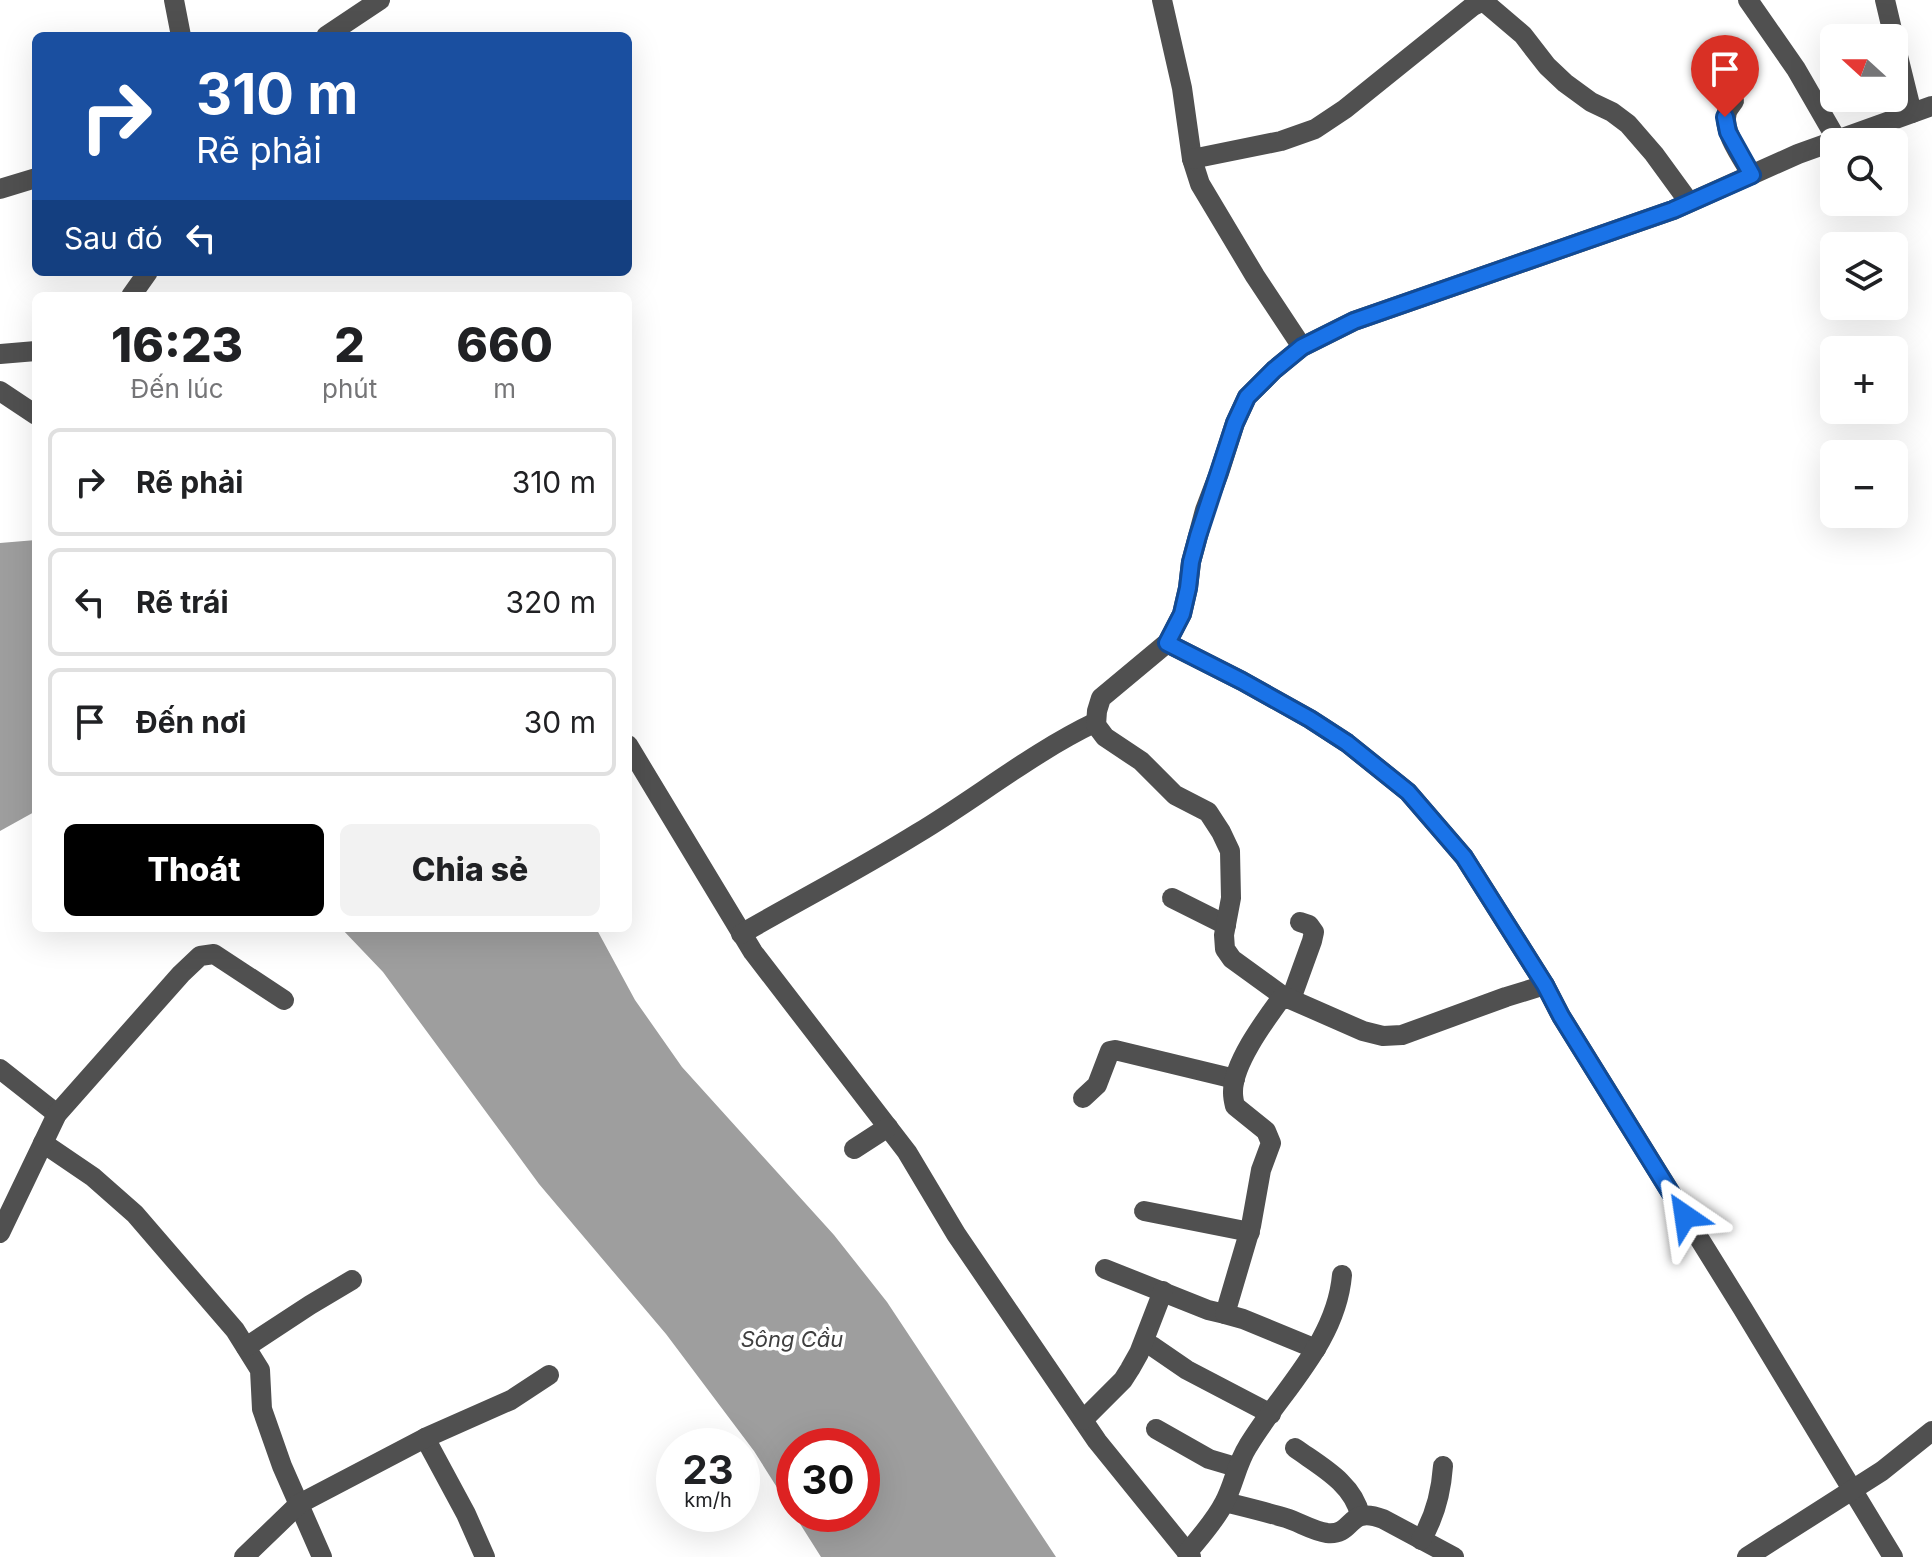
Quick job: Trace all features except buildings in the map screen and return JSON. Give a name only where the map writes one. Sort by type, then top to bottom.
[{"type":"street","points":[[174,0],[180,32]]},
{"type":"street","points":[[338,32],[380,0]]},
{"type":"street","points":[[1162,0],[1182,88],[1192,159],[1200,184],[1302,347]]},
{"type":"street","points":[[1748,0],[1796,69],[1830,128]]},
{"type":"street","points":[[1885,0],[1891,24]]},
{"type":"street","points":[[1192,159],[1281,141],[1315,129],[1483,1],[1523,35],[1565,83],[1628,124],[1689,202]]},
{"type":"street","points":[[1908,97],[1912,113]]},
{"type":"street","points":[[1734,101],[1725,117],[1728,132],[1752,175]]},
{"type":"street","points":[[1870,128],[1932,106]]},
{"type":"street","points":[[1545,985],[1402,1035],[1383,1036],[1363,1031],[1287,997],[1232,959],[1225,949],[1231,898],[1230,851],[1221,832],[1208,812],[1175,795],[1141,761],[1105,737],[1096,725],[1101,698],[1170,638],[1182,614],[1191,562],[1205,510],[1235,423],[1247,397],[1302,347],[1354,321],[1673,210],[1820,146]]},
{"type":"street","points":[[0,189],[32,179]]},
{"type":"street","points":[[0,354],[32,351]]},
{"type":"street","points":[[0,391],[32,412]]},
{"type":"street","points":[[1170,638],[1347,743],[1408,792],[1464,857],[1893,1557]]},
{"type":"street","points":[[741,934],[918,834],[1096,722]]},
{"type":"street","points":[[632,752],[762,965],[917,1165],[956,1234],[1083,1420],[1114,1464],[1189,1555],[1225,1502],[1236,1467],[1248,1445],[1316,1349],[1335,1305],[1342,1275]]},
{"type":"street","points":[[1172,898],[1226,925]]},
{"type":"street","points":[[1225,1314],[1250,1232],[1261,1170],[1271,1143],[1266,1131],[1235,1106],[1235,1079],[1261,1026],[1287,997],[1312,941],[1314,932],[1309,925],[1300,922]]},
{"type":"street","points":[[0,1233],[57,1114],[200,956],[214,954],[284,1000]]},
{"type":"street","points":[[1083,1098],[1097,1085],[1110,1051],[1115,1050],[1235,1079]]},
{"type":"street","points":[[0,1069],[57,1114]]},
{"type":"street","points":[[854,1149],[888,1127]]},
{"type":"street","points":[[43,1143],[93,1177],[135,1214],[235,1330],[260,1370],[262,1409],[282,1466],[322,1557]]},
{"type":"street","points":[[1144,1211],[1250,1232]]},
{"type":"street","points":[[1105,1269],[1316,1349]]},
{"type":"street","points":[[246,1347],[352,1280]]},
{"type":"street","points":[[1083,1420],[1130,1369],[1163,1291]]},
{"type":"street","points":[[1152,1346],[1187,1370],[1271,1414]]},
{"type":"street","points":[[244,1557],[299,1504],[425,1438],[511,1400],[549,1375]]},
{"type":"street","points":[[1156,1429],[1209,1459],[1236,1467]]},
{"type":"street","points":[[1747,1557],[1882,1471],[1932,1431]]},
{"type":"street","points":[[425,1438],[485,1557]]},
{"type":"street","points":[[1295,1448],[1344,1485],[1354,1496],[1360,1515]]},
{"type":"street","points":[[1421,1540],[1436,1509],[1443,1466]]},
{"type":"street","points":[[1225,1502],[1328,1533],[1342,1531],[1360,1515],[1371,1514],[1454,1557]]},
{"type":"water","points":[[32,540],[32,813],[0,831],[0,543]]},
{"type":"water","name":"Sông Cầu","points":[[345,932],[598,932],[635,1000],[682,1067],[834,1235],[887,1302],[1056,1557],[821,1557],[805,1532],[880,1532],[880,1428],[776,1428],[776,1486],[760,1460],[760,1428],[737,1428],[666,1334],[539,1184],[383,972]]},
{"type":"route","points":[[1685,1216],[1464,857],[1408,792],[1347,743],[1310,719],[1167,643],[1182,614],[1191,562],[1205,510],[1235,423],[1247,397],[1274,370],[1302,347],[1354,321],[1673,210],[1752,175],[1728,132],[1725,117]]}]
